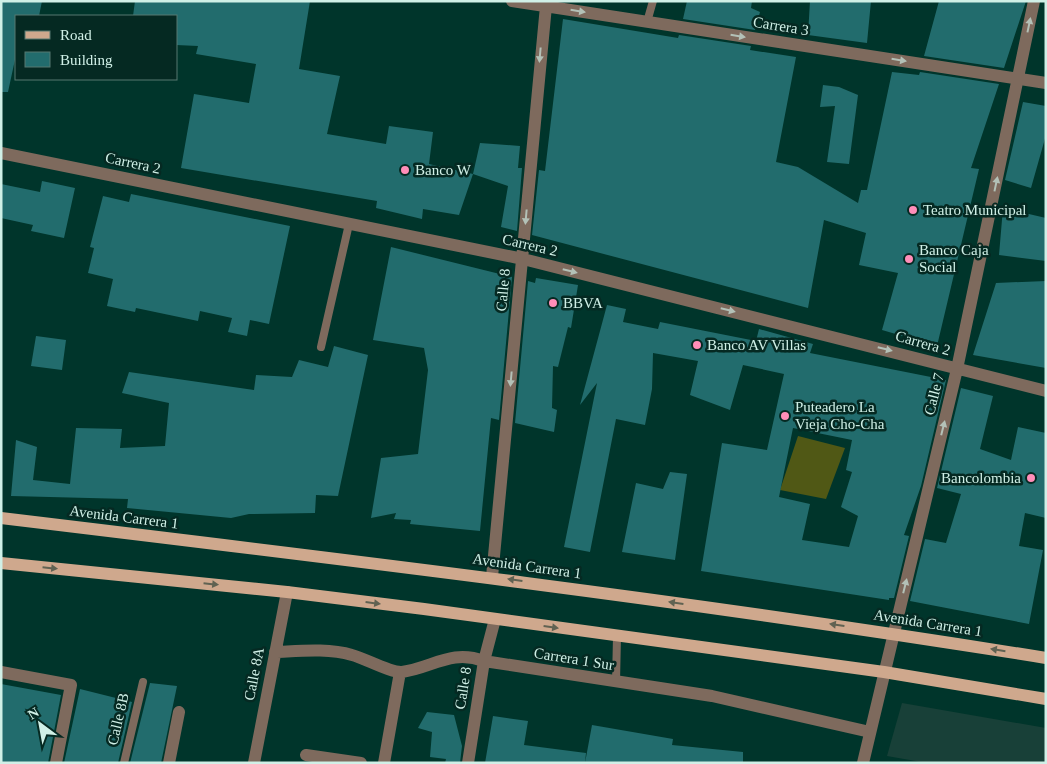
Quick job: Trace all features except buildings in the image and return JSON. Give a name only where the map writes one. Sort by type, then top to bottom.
[{"type":"main road","name":"Avenida Carrera 1","points":[[1,518],[492,577],[893,633],[1046,658]]},
{"type":"main road","points":[[1,563],[287,592],[495,619],[884,672],[1046,699]]},
{"type":"street","name":"Carrera 3","points":[[512,1],[1046,83]]},
{"type":"street","name":"Calle 7","points":[[863,763],[957,369],[1034,1]]},
{"type":"street","name":"Calle 8","points":[[492,577],[546,6]]},
{"type":"street","name":"Carrera 2","points":[[1,153],[523,259],[898,352],[1046,391]]},
{"type":"street","name":"Calle 8A","points":[[254,763],[287,592]]},
{"type":"street","name":"Calle 8","points":[[468,763],[484,662],[495,619]]},
{"type":"street","points":[[275,652],[309,651],[350,654],[400,672],[384,763]]},
{"type":"street","name":"Carrera 1 Sur","points":[[400,672],[443,658],[475,658],[484,662],[712,696],[870,732]]},
{"type":"street","points":[[1,672],[72,685],[56,763]]},
{"type":"street","points":[[170,763],[179,712]]},
{"type":"street","points":[[306,755],[361,763]]},
{"type":"lane","points":[[647,22],[653,1]]},
{"type":"lane","points":[[322,347],[349,224]]},
{"type":"lane","points":[[616,682],[618,636]]},
{"type":"lane","name":"Calle 8B","points":[[124,763],[143,682]]},
{"type":"shaded area","points":[[902,703],[1046,728],[1046,763],[927,763],[887,756]]},
{"type":"green space","points":[[798,436],[845,448],[826,499],[780,490]]},
{"type":"place","name":"Banco W","points":[[405,170]]},
{"type":"place","name":"Teatro Municipal","points":[[913,210]]},
{"type":"place","name":"Banco Caja Social","points":[[909,259]]},
{"type":"place","name":"BBVA","points":[[553,303]]},
{"type":"place","name":"Banco AV Villas","points":[[697,345]]},
{"type":"place","name":"Puteadero La Vieja Cho-Cha","points":[[785,416]]},
{"type":"place","name":"Bancolombia","points":[[1031,478]]}]
